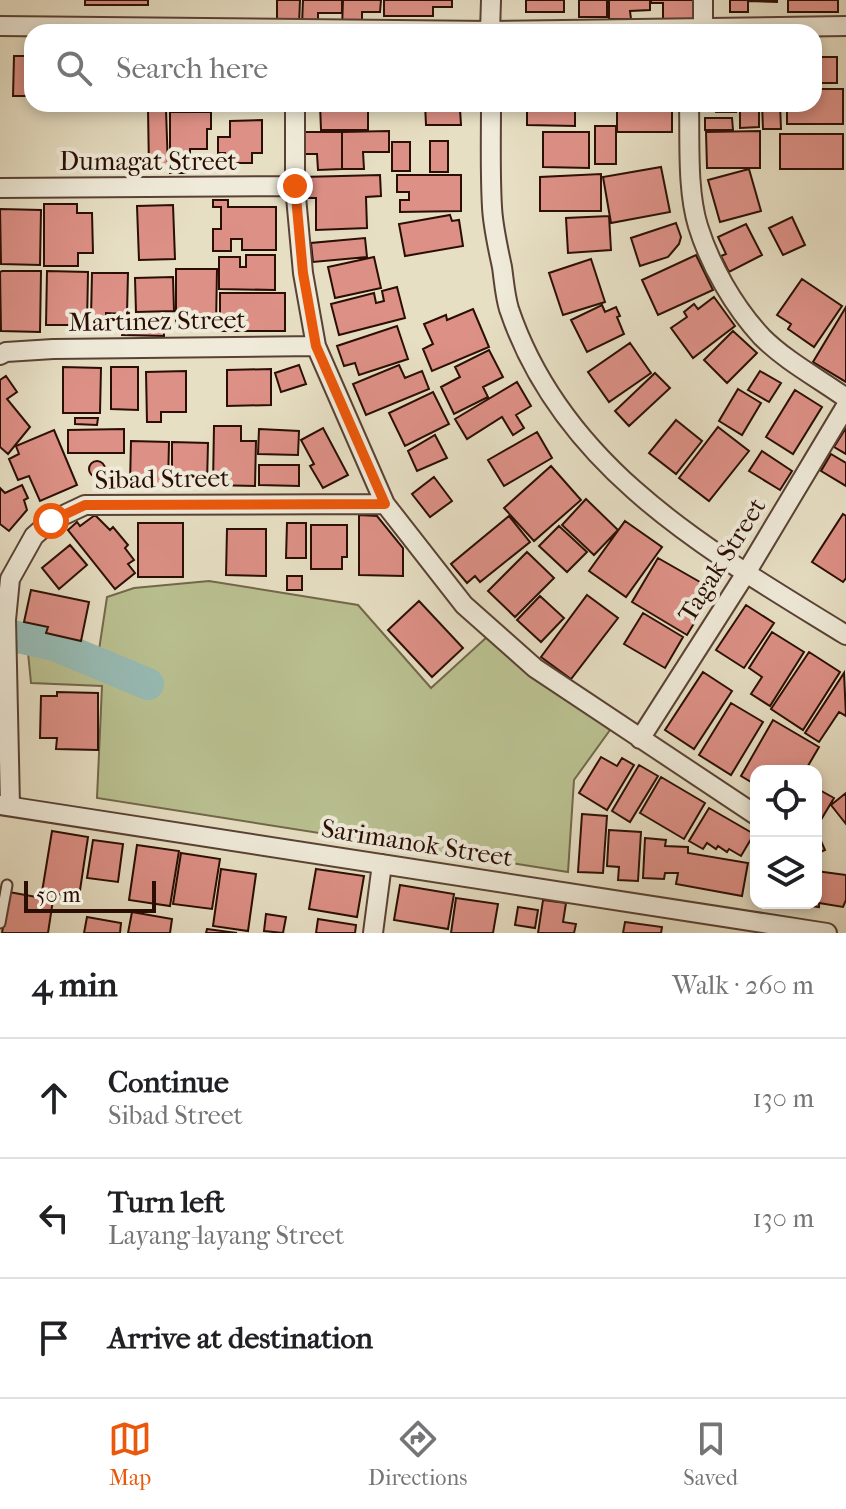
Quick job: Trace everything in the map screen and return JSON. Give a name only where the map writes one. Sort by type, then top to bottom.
[{"type":"street","points":[[490,24],[491,0]]},
{"type":"street","points":[[695,24],[703,0]]},
{"type":"street","points":[[0,26],[24,26]]},
{"type":"street","points":[[822,26],[846,26]]},
{"type":"street","points":[[295,112],[295,186],[303,273],[316,346],[385,504],[464,605],[535,668],[750,811]]},
{"type":"street","points":[[491,112],[492,210],[509,308],[537,372],[579,435],[618,477],[661,516],[846,635]]},
{"type":"street","points":[[689,112],[698,224],[714,264],[736,304],[763,338],[845,398]]},
{"type":"street","name":"Dumagat Street","points":[[0,188],[295,186]]},
{"type":"street","name":"Martinez Street","points":[[2,349],[316,346]]},
{"type":"street","name":"Tagak Street","points":[[640,739],[746,573],[845,398]]},
{"type":"street","name":"Sibad Street","points":[[5,805],[6,620],[10,579],[34,536],[51,521],[85,505],[385,504]]},
{"type":"street","name":"Sarimanok Street","points":[[5,805],[827,933]]},
{"type":"street","points":[[373,933],[382,864]]},
{"type":"street","points":[[768,923],[769,909]]},
{"type":"lane","points":[[0,923],[7,885]]},
{"type":"green space","points":[[209,581],[358,605],[431,688],[488,636],[610,730],[574,780],[568,872],[97,798],[102,686],[31,683],[26,632],[99,650],[107,597],[134,588]]},
{"type":"building","points":[[85,0],[148,0],[148,5],[85,5]]},
{"type":"building","points":[[277,0],[300,0],[299,24],[277,24]]},
{"type":"building","points":[[303,0],[342,0],[342,13],[318,13],[318,24],[302,24]]},
{"type":"building","points":[[343,0],[381,0],[380,12],[362,12],[362,24],[342,24]]},
{"type":"building","points":[[384,0],[452,0],[452,7],[433,7],[433,16],[384,16]]},
{"type":"building","points":[[526,0],[564,0],[564,12],[526,12]]},
{"type":"building","points":[[579,0],[607,0],[607,17],[579,17]]},
{"type":"building","points":[[609,0],[650,0],[650,10],[630,11],[631,19],[609,19]]},
{"type":"building","points":[[651,0],[694,0],[694,19],[663,20],[663,3],[651,3]]},
{"type":"building","points":[[730,0],[777,2],[748,1],[748,12],[730,12]]},
{"type":"building","points":[[788,0],[838,0],[838,12],[788,12]]},
{"type":"building","points":[[14,56],[24,56],[24,96],[13,96]]},
{"type":"building","points":[[822,57],[837,57],[837,83],[822,83]]},
{"type":"building","points":[[822,89],[843,89],[843,124],[787,124],[787,112],[822,112]]},
{"type":"building","points":[[148,112],[166,112],[168,168],[149,169]]},
{"type":"building","points":[[170,112],[211,112],[207,149],[190,149],[190,160],[185,160],[186,173],[170,173]]},
{"type":"building","points":[[320,112],[368,112],[368,130],[321,130]]},
{"type":"building","points":[[425,112],[460,112],[461,125],[426,125]]},
{"type":"building","points":[[527,112],[575,112],[575,126],[527,125]]},
{"type":"building","points":[[617,112],[672,112],[672,132],[617,132]]},
{"type":"building","points":[[740,112],[759,112],[759,127],[740,128]]},
{"type":"building","points":[[762,112],[780,112],[781,129],[763,129]]},
{"type":"building","points":[[705,118],[732,118],[733,130],[705,130]]},
{"type":"building","points":[[262,120],[262,153],[252,153],[252,163],[225,163],[225,153],[218,153],[218,137],[230,137],[230,121]]},
{"type":"building","points":[[595,126],[616,126],[616,164],[595,164]]},
{"type":"building","points":[[389,131],[389,152],[363,152],[364,169],[342,169],[342,132]]},
{"type":"building","points":[[760,131],[760,168],[707,168],[706,132]]},
{"type":"building","points":[[302,132],[342,132],[342,169],[318,170],[317,154],[303,154]]},
{"type":"building","points":[[543,132],[589,132],[589,168],[543,167]]},
{"type":"building","points":[[780,134],[843,134],[843,169],[780,169]]},
{"type":"building","points":[[430,141],[448,141],[448,172],[430,172]]},
{"type":"building","points":[[392,142],[410,142],[410,171],[392,171]]},
{"type":"building","points":[[661,167],[670,212],[611,223],[603,177]]},
{"type":"building","points":[[749,169],[761,211],[720,222],[708,180]]},
{"type":"building","points":[[601,174],[601,211],[540,211],[540,177]]},
{"type":"building","points":[[380,175],[381,196],[366,197],[367,228],[316,230],[316,198],[303,198],[302,177]]},
{"type":"building","points":[[397,175],[461,175],[461,211],[400,212],[400,200],[409,200],[409,192],[397,192]]},
{"type":"building","points":[[213,200],[228,200],[228,207],[276,207],[276,250],[242,250],[242,239],[231,239],[231,251],[213,251],[213,229],[221,229],[221,207],[213,207]]},
{"type":"building","points":[[44,204],[77,204],[77,213],[92,213],[93,253],[78,253],[78,266],[44,266]]},
{"type":"building","points":[[173,205],[175,259],[139,260],[137,206]]},
{"type":"building","points":[[0,209],[41,210],[40,265],[1,264]]},
{"type":"building","points":[[450,215],[452,221],[459,220],[463,246],[405,256],[399,224]]},
{"type":"building","points":[[609,216],[611,250],[568,253],[566,218]]},
{"type":"building","points":[[792,217],[805,245],[783,255],[769,228]]},
{"type":"building","points":[[676,223],[681,237],[679,244],[668,257],[640,266],[631,238]]},
{"type":"building","points":[[746,224],[762,255],[729,272],[721,256],[726,254],[718,237]]},
{"type":"building","points":[[365,238],[367,257],[313,262],[311,243]]},
{"type":"building","points":[[246,255],[275,255],[275,290],[219,289],[219,257],[240,257],[240,267],[246,267]]},
{"type":"building","points":[[696,255],[713,290],[658,315],[642,280]]},
{"type":"building","points":[[374,257],[381,288],[335,298],[328,267]]},
{"type":"building","points":[[591,259],[605,302],[563,315],[549,273]]},
{"type":"building","points":[[176,269],[217,269],[216,327],[176,327]]},
{"type":"building","points":[[2,271],[41,271],[40,332],[1,331]]},
{"type":"building","points":[[47,271],[88,272],[87,325],[46,325]]},
{"type":"building","points":[[92,273],[128,273],[127,314],[106,313],[106,318],[91,317]]},
{"type":"building","points":[[173,277],[174,311],[136,312],[135,278]]},
{"type":"building","points":[[802,279],[842,306],[814,347],[788,329],[791,324],[777,315]]},
{"type":"building","points":[[397,287],[405,318],[339,335],[331,304],[374,293],[376,303],[384,301],[382,291]]},
{"type":"building","points":[[220,293],[285,293],[285,331],[220,331]]},
{"type":"building","points":[[714,297],[735,326],[693,358],[671,328],[687,317],[684,312],[694,304],[698,309]]},
{"type":"building","points":[[602,305],[605,312],[616,307],[624,334],[587,352],[571,320]]},
{"type":"building","points":[[846,307],[846,382],[813,362]]},
{"type":"building","points":[[473,309],[489,347],[432,371],[423,349],[433,344],[424,324],[446,315],[447,320]]},
{"type":"building","points":[[122,320],[164,320],[164,336],[122,335]]},
{"type":"building","points":[[397,326],[408,359],[359,375],[355,363],[344,366],[337,346]]},
{"type":"building","points":[[733,331],[757,353],[727,383],[704,360]]},
{"type":"building","points":[[630,343],[651,373],[609,402],[588,372]]},
{"type":"building","points":[[489,350],[503,377],[483,387],[488,397],[454,414],[441,387],[460,377],[455,367]]},
{"type":"building","points":[[299,365],[306,384],[281,392],[275,373]]},
{"type":"building","points":[[399,365],[405,378],[422,371],[429,389],[366,415],[353,384]]},
{"type":"building","points":[[63,367],[101,368],[100,413],[63,413]]},
{"type":"building","points":[[111,367],[138,367],[138,410],[111,409]]},
{"type":"building","points":[[271,369],[271,405],[227,406],[227,370]]},
{"type":"building","points":[[186,371],[186,412],[161,412],[161,422],[147,422],[146,372]]},
{"type":"building","points":[[760,371],[781,383],[769,402],[748,390]]},
{"type":"building","points":[[655,373],[670,388],[629,426],[615,411]]},
{"type":"building","points":[[6,376],[17,392],[7,399],[30,427],[8,454],[0,447],[0,380]]},
{"type":"building","points":[[517,382],[531,406],[516,415],[524,428],[513,435],[502,417],[467,439],[455,419]]},
{"type":"building","points":[[738,389],[761,403],[742,435],[719,421]]},
{"type":"building","points":[[795,390],[822,407],[793,454],[766,437]]},
{"type":"building","points":[[433,392],[449,424],[405,446],[389,413]]},
{"type":"building","points":[[75,418],[98,418],[97,425],[75,424]]},
{"type":"building","points":[[676,420],[702,441],[676,474],[649,453]]},
{"type":"building","points":[[214,426],[241,426],[241,441],[256,441],[255,486],[213,485]]},
{"type":"building","points":[[718,427],[749,451],[709,501],[679,478]]},
{"type":"building","points":[[323,428],[348,475],[323,488],[310,466],[314,464],[301,440]]},
{"type":"building","points":[[846,428],[846,454],[834,447]]},
{"type":"building","points":[[124,429],[124,453],[68,453],[68,430]]},
{"type":"building","points":[[259,429],[299,431],[298,455],[258,454]]},
{"type":"building","points":[[54,430],[77,485],[40,501],[29,476],[18,480],[9,459],[19,454],[16,446]]},
{"type":"building","points":[[537,432],[552,458],[504,486],[488,460]]},
{"type":"building","points":[[435,435],[447,458],[417,471],[408,451]]},
{"type":"building","points":[[131,441],[169,442],[168,485],[130,484]]},
{"type":"building","points":[[172,442],[208,443],[207,484],[172,483]]},
{"type":"building","points":[[762,451],[792,471],[780,490],[749,471]]},
{"type":"building","points":[[831,454],[846,463],[846,486],[821,471]]},
{"type":"building","points":[[94,461],[100,461],[105,469],[103,475],[94,477],[89,472],[89,466]]},
{"type":"building","points":[[259,465],[299,465],[299,486],[259,485]]},
{"type":"building","points":[[551,466],[581,500],[534,541],[504,508]]},
{"type":"building","points":[[434,477],[452,501],[430,517],[412,494]]},
{"type":"building","points":[[22,485],[28,498],[24,500],[27,510],[9,531],[0,524],[0,488],[5,493]]},
{"type":"building","points":[[586,499],[618,530],[594,555],[562,525]]},
{"type":"building","points":[[843,514],[846,516],[846,578],[843,582],[812,562]]},
{"type":"building","points":[[95,515],[110,530],[113,527],[128,545],[125,548],[134,560],[128,564],[135,573],[115,589],[68,530],[77,522],[80,526]]},
{"type":"building","points":[[359,515],[377,516],[403,548],[403,576],[359,575]]},
{"type":"building","points":[[509,516],[530,542],[480,582],[475,576],[467,583],[451,564]]},
{"type":"building","points":[[625,521],[662,547],[626,597],[589,571]]},
{"type":"building","points":[[138,523],[183,523],[183,577],[138,577]]},
{"type":"building","points":[[287,523],[306,523],[306,558],[286,558]]},
{"type":"building","points":[[311,525],[347,525],[347,557],[342,557],[342,569],[311,569]]},
{"type":"building","points":[[559,526],[587,552],[567,572],[539,546]]},
{"type":"building","points":[[227,529],[266,529],[266,576],[226,575]]},
{"type":"building","points":[[70,545],[87,565],[59,589],[42,568]]},
{"type":"building","points":[[527,552],[554,578],[515,617],[488,591]]},
{"type":"building","points":[[658,558],[714,590],[687,635],[632,602]]},
{"type":"building","points":[[287,576],[302,576],[302,590],[287,590]]},
{"type":"building","points":[[31,590],[89,602],[81,641],[46,633],[48,627],[24,622]]},
{"type":"building","points":[[587,595],[618,618],[571,679],[541,657]]},
{"type":"building","points":[[540,596],[564,618],[541,642],[517,620]]},
{"type":"building","points":[[419,601],[463,648],[432,677],[388,630]]},
{"type":"building","points":[[746,605],[774,623],[744,668],[716,650]]},
{"type":"building","points":[[643,613],[683,637],[665,668],[624,644]]},
{"type":"building","points":[[772,632],[804,652],[770,706],[751,694],[762,677],[749,668]]},
{"type":"building","points":[[809,652],[840,672],[803,730],[771,709]]},
{"type":"building","points":[[703,672],[732,691],[694,749],[665,730]]},
{"type":"building","points":[[844,673],[846,716],[839,712],[819,742],[805,733]]},
{"type":"building","points":[[57,692],[98,693],[98,750],[56,749],[57,738],[40,738],[41,696],[57,696]]},
{"type":"building","points":[[731,703],[763,722],[731,775],[699,755]]},
{"type":"building","points":[[773,720],[819,747],[808,765],[750,765],[750,781],[741,776]]},
{"type":"building","points":[[601,757],[617,766],[622,758],[634,765],[607,810],[579,793]]},
{"type":"building","points":[[639,765],[658,776],[630,822],[612,811]]},
{"type":"building","points":[[661,777],[705,803],[684,839],[640,813]]},
{"type":"building","points":[[822,791],[834,798],[822,818]]},
{"type":"building","points":[[846,793],[846,824],[831,805]]},
{"type":"building","points":[[709,808],[750,832],[750,841],[741,856],[707,843],[703,849],[689,841]]},
{"type":"building","points":[[582,814],[607,816],[603,873],[578,872]]},
{"type":"building","points":[[609,830],[641,832],[638,881],[618,880],[619,867],[607,866]]},
{"type":"building","points":[[52,831],[88,837],[79,897],[42,892]]},
{"type":"building","points":[[645,838],[666,840],[665,846],[688,847],[688,853],[748,863],[742,896],[676,884],[678,873],[665,873],[664,879],[643,878]]},
{"type":"building","points":[[93,840],[123,844],[118,882],[87,878]]},
{"type":"building","points":[[137,845],[179,851],[170,906],[129,900]]},
{"type":"building","points":[[181,853],[220,859],[212,909],[173,904]]},
{"type":"building","points":[[221,869],[256,874],[248,931],[213,926]]},
{"type":"building","points":[[316,869],[364,876],[357,917],[309,909]]},
{"type":"building","points":[[822,872],[846,875],[843,907],[822,904]]},
{"type":"building","points":[[400,885],[454,894],[448,929],[394,920]]},
{"type":"building","points":[[9,892],[53,900],[48,933],[2,933]]},
{"type":"building","points":[[456,898],[498,904],[493,933],[451,933]]},
{"type":"building","points":[[543,900],[566,903],[563,922],[576,924],[574,933],[538,933]]},
{"type":"building","points":[[518,907],[538,910],[535,928],[515,925]]},
{"type":"building","points":[[132,912],[172,919],[170,933],[128,933]]},
{"type":"building","points":[[266,914],[286,917],[283,933],[264,931]]},
{"type":"building","points":[[87,917],[121,923],[120,933],[84,933]]},
{"type":"building","points":[[318,919],[356,925],[355,933],[316,933]]},
{"type":"building","points":[[625,922],[662,927],[661,933],[623,933]]},
{"type":"building","points":[[207,929],[237,933],[206,933]]},
{"type":"waterway","points":[[0,633],[54,645],[148,684]]},
{"type":"route","points":[[51,521],[85,505],[385,504],[316,346],[303,273],[295,186]]}]
